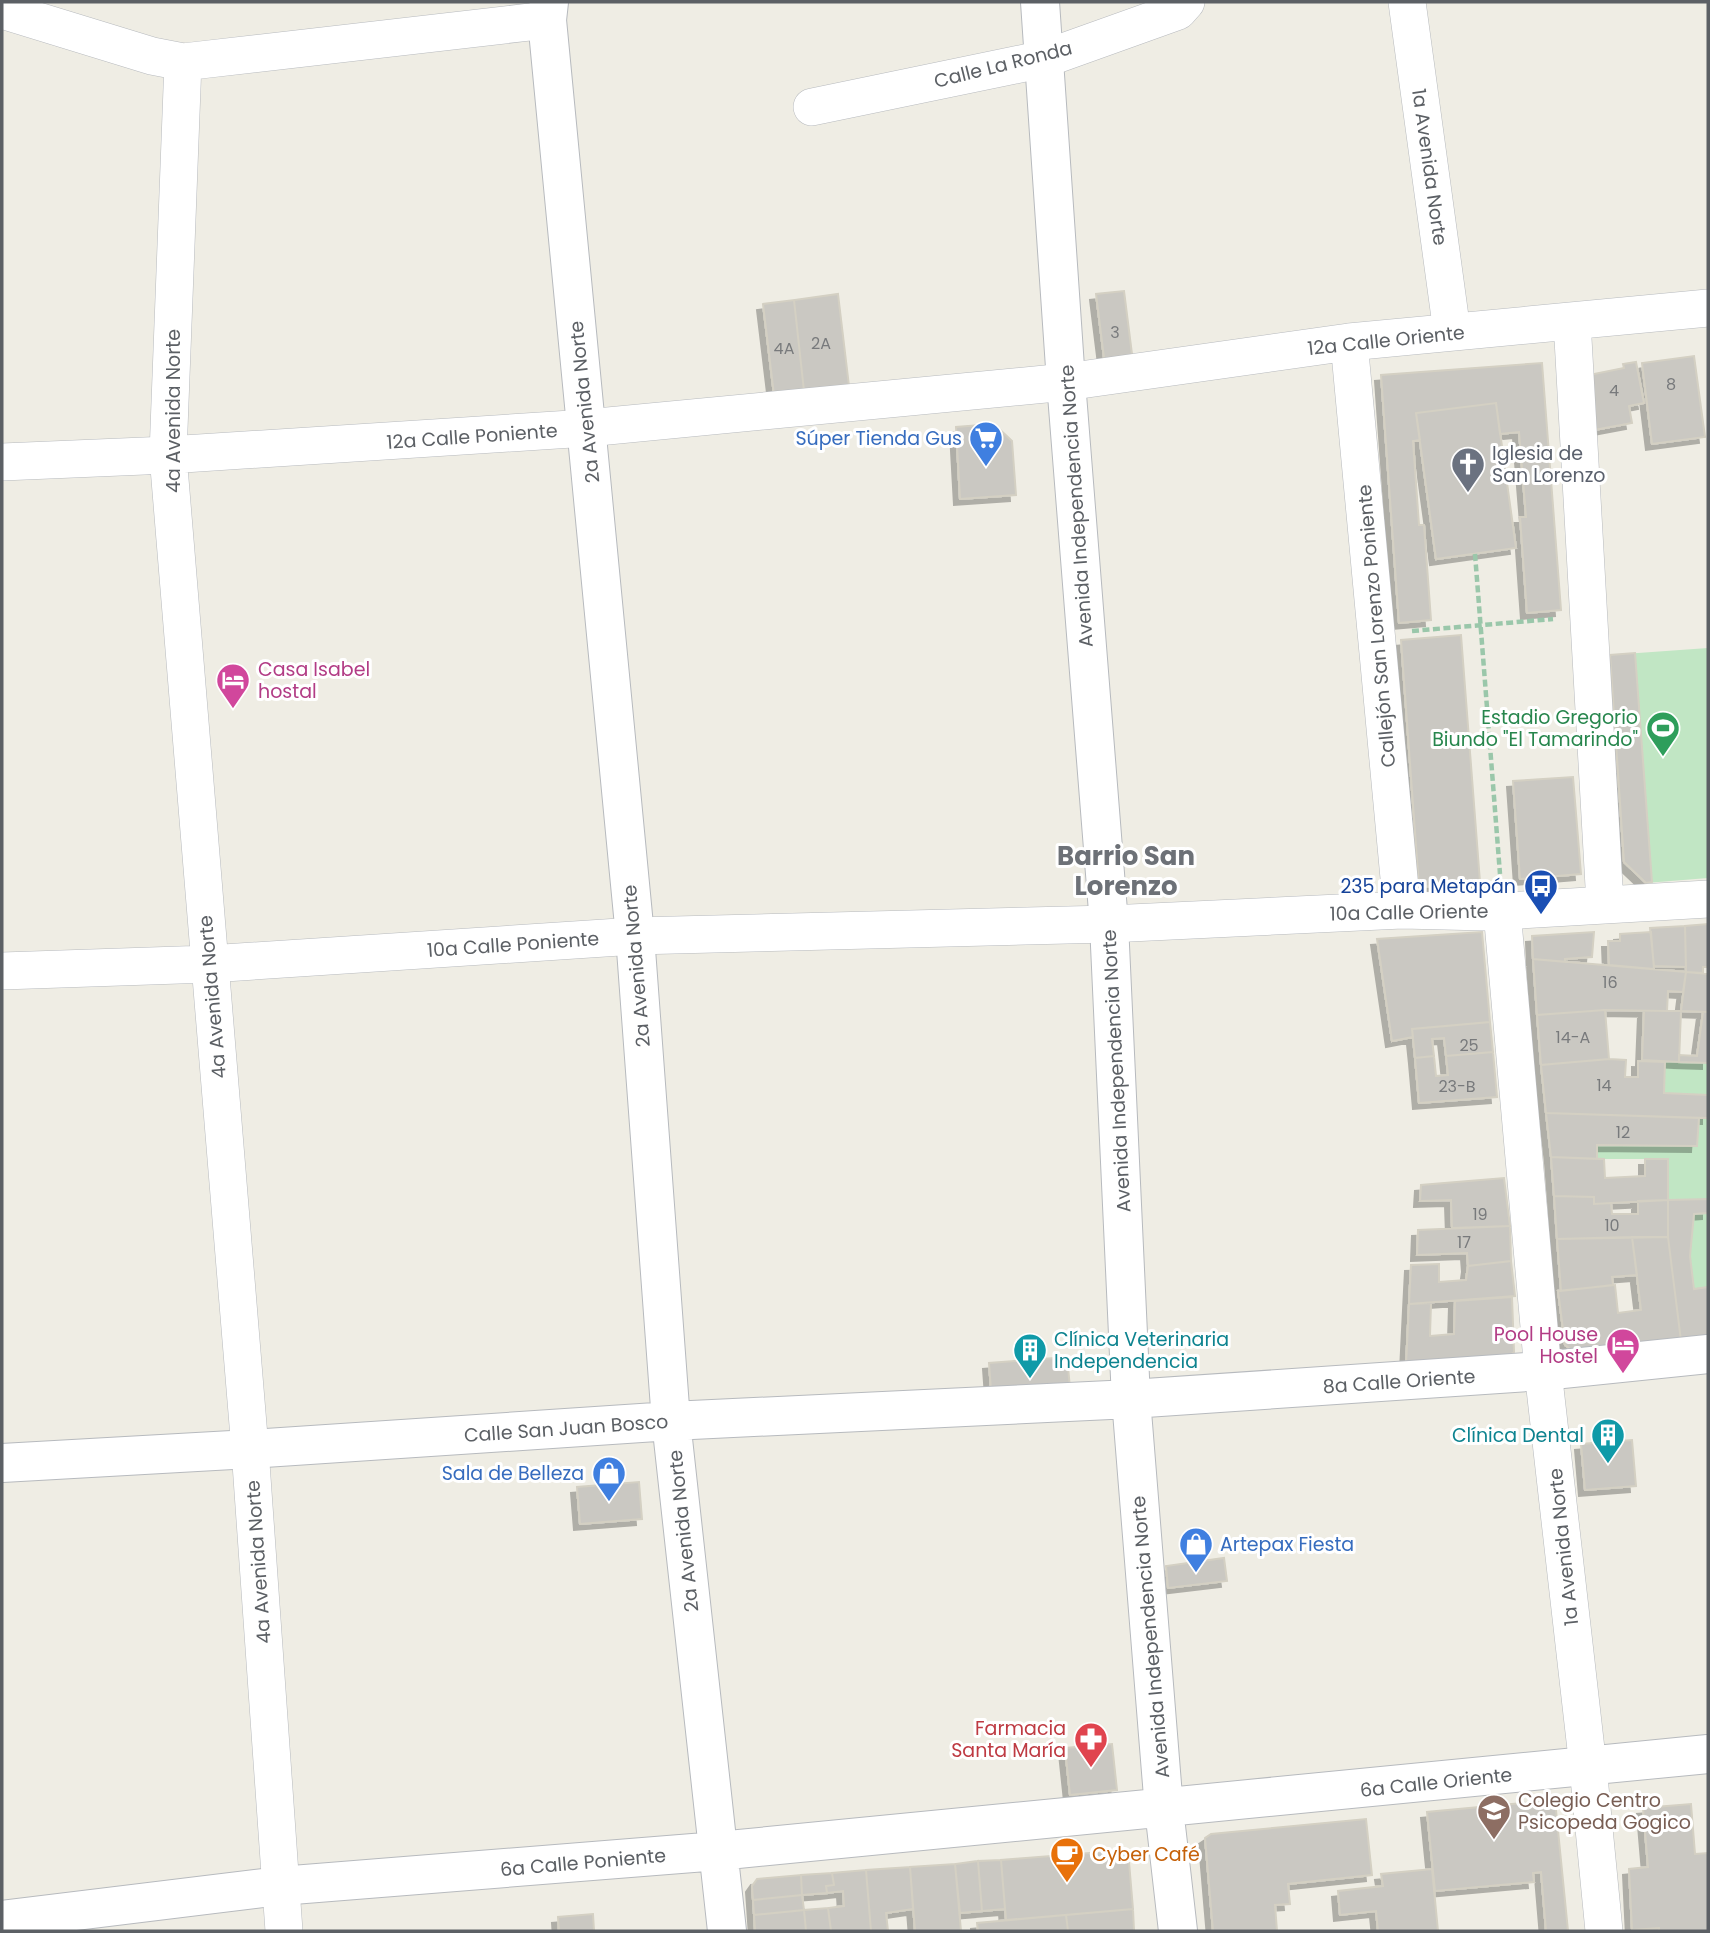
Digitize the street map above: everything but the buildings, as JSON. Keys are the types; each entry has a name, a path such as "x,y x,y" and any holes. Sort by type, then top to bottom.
{"street":[{"name":"Avenida Independencia Norte","path":"1040,2 1066,382 1109,924 1131,1399 1164,1809 1178,1931"},
{"name":"Calle La Ronda","path":"812,107 1044,59 1178,11 1186,2"},
{"name":"1a Avenida Norte","path":"1407,2 1452,332"},
{"path":"2,10 152,56 183,62 548,11"},
{"name":"2a Avenida Norte","path":"548,11 635,936 671,1421 727,1931"},
{"name":"4a Avenida Norte","path":"183,62 169,455 250,1449 284,1931"},
{"name":"12a Calle Oriente","path":"1066,382 1349,342 1708,308"},
{"path":"1572,321 1605,904"},
{"name":"Callejón San Lorenzo Poniente","path":"1349,342 1402,910"},
{"name":"12a Calle Poniente","path":"2,461 169,455 587,428 1066,382"},
{"name":"1a Avenida Norte","path":"1502,896 1543,1371 1604,1931"},
{"name":"10a Calle Oriente","path":"1109,924 1402,910 1502,896 1605,904 1708,899"},
{"name":"10a Calle Poniente","path":"2,971 209,964 635,936 1109,924"},
{"name":"8a Calle Oriente","path":"1131,1399 1543,1371 1708,1354"},
{"name":"Calle San Juan Bosco","path":"2,1463 671,1421 1131,1399"},
{"name":"6a Calle Oriente","path":"1164,1809 1708,1754"},
{"name":"6a Calle Poniente","path":"2,1920 280,1886 718,1852 1164,1809"}],"path":[{"path":"1475,554 1502,896"},
{"path":"1400,632 1561,619"}],"green space":[{"name":"Estadio Gregorio Biundo \"El Tamarindo\"","path":"1708,648 1708,878 1646,883 1624,862 1610,655"},
{"path":"1665,1062 1708,1063 1708,1095 1664,1093"},
{"path":"1699,1118 1708,1118 1708,1199 1668,1200 1668,1159 1597,1159 1597,1145 1696,1146"},
{"path":"1708,1213 1708,1287 1694,1289 1690,1256 1694,1214"}],"place":[{"name":"Súper Tienda Gus","path":"986,468"},
{"name":"Iglesia de San Lorenzo","path":"1468,494"},
{"name":"Casa Isabel hostal","path":"233,710"},
{"name":"Estadio Gregorio Biundo \"El Tamarindo\"","path":"1663,758"},
{"name":"235 para Metapán","path":"1541,916"},
{"name":"Pool House Hostel","path":"1623,1375"},
{"name":"Clínica Veterinaria Independencia","path":"1030,1380"},
{"name":"Clínica Dental","path":"1608,1465"},
{"name":"Sala de Belleza","path":"609,1503"},
{"name":"Artepax Fiesta","path":"1196,1574"},
{"name":"Farmacia Santa María","path":"1091,1769"},
{"name":"Colegio Centro Psicopeda Gogico","path":"1494,1841"},
{"name":"Cyber Café","path":"1067,1884"}],"district":[{"name":"Barrio San Lorenzo","path":"1126,871"}]}
